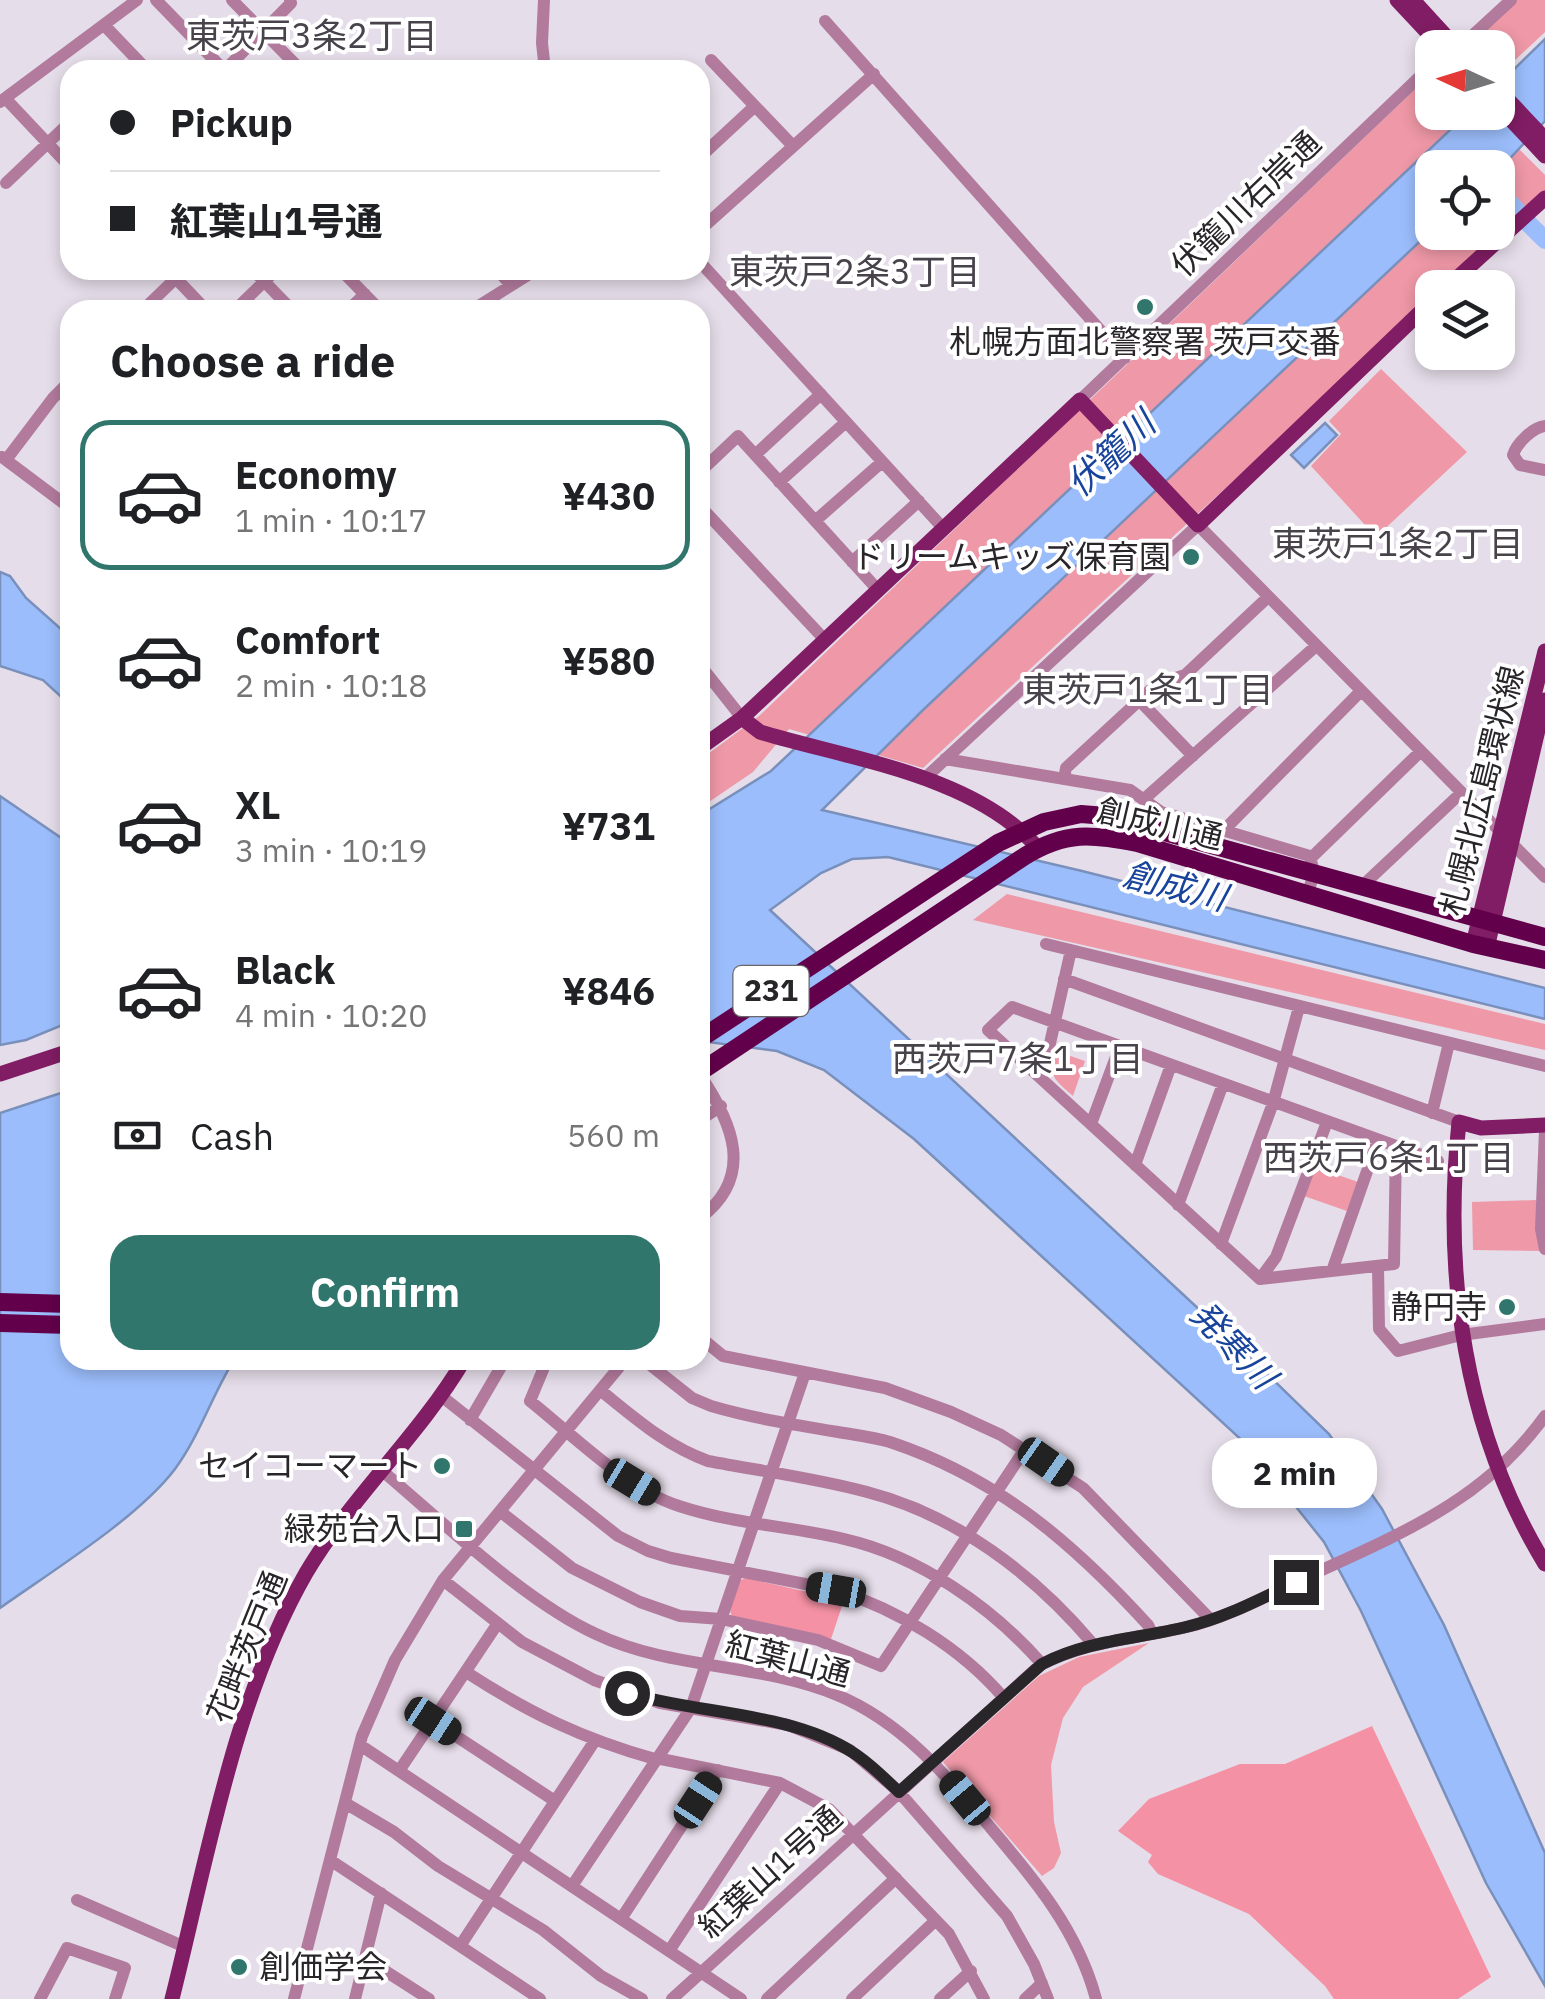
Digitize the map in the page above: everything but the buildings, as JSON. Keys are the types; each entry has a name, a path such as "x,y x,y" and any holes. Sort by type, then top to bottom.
{"highway":[{"name":"創成川通","path":"710,1032 998,843 1044,822 1080,814 1106,816 1312,866 1360,887 1545,937"},
{"name":"創成川通","path":"710,1066 1031,852 1051,841 1090,834 1137,843 1480,946 1545,960"},
{"path":"0,1302 60,1304"},
{"path":"0,1323 60,1325"}],"main road":[{"path":"1397,0 1425,30"},
{"path":"1413,0 1441,30"},
{"path":"1515,111 1544,149"},
{"path":"1515,122 1544,149"},
{"path":"1466,270 1545,198"},
{"path":"1080,400 1198,525 1415,316"},
{"name":"伏籠川右岸通","path":"710,741 742,718 1080,400"},
{"name":"札幌北広島環状線","path":"1506,839 1545,652"},
{"name":"札幌北広島環状線","path":"1480,946 1545,700"},
{"path":"742,718 760,732 924,779 967,798 1023,830 1031,852"},
{"path":"0,1074 60,1054"},
{"path":"1545,1127 1482,1128 1460,1122 1454,1168 1453,1250 1461,1335 1498,1467 1545,1564"},
{"name":"花畔茨戸通","path":"172,1999 238,1739 269,1650 306,1573 457,1370"}],"street":[{"path":"60,157 2,100 137,0"},
{"path":"156,0 215,60"},
{"path":"232,0 291,60"},
{"path":"235,60 292,3 290,0"},
{"path":"544,0 545,60"},
{"path":"1478,30 1511,0"},
{"path":"825,21 1124,358"},
{"path":"104,25 137,59"},
{"path":"711,60 793,146"},
{"path":"710,221 874,74"},
{"name":"伏籠川右岸通","path":"1080,400 1415,81"},
{"path":"710,148 755,106"},
{"path":"6,183 60,131"},
{"path":"710,273 943,528"},
{"path":"151,300 167,280"},
{"path":"178,280 197,300"},
{"path":"351,280 370,300"},
{"path":"507,280 512,285"},
{"path":"488,300 520,280"},
{"path":"245,300 264,282 282,300"},
{"path":"358,300 364,294"},
{"path":"60,391 3,457 60,500"},
{"path":"755,455 821,394"},
{"path":"779,482 846,422"},
{"path":"1545,426 1537,428 1513,456 1520,464 1545,470"},
{"path":"710,463 738,436 878,590"},
{"path":"815,522 882,462"},
{"path":"852,562 918,501"},
{"path":"710,517 824,640"},
{"path":"924,779 1198,525 1545,877"},
{"path":"1064,779 1066,768 1157,684 1184,675 1268,597"},
{"path":"1143,800 1316,646"},
{"path":"710,678 742,718"},
{"path":"1223,830 1361,692"},
{"path":"1140,700 1192,756"},
{"path":"1308,893 1312,866 1420,752"},
{"path":"945,759 1130,790 1162,812 1223,830 1312,866"},
{"path":"1360,887 1461,793"},
{"path":"1046,944 1545,1066"},
{"path":"1042,1080 1070,950"},
{"path":"1064,979 1460,1122"},
{"path":"1396,1146 1394,1264 1260,1279 988,1030 1012,1006 1438,1161"},
{"path":"1221,1244 1273,1102 1299,1007"},
{"path":"1432,1113 1449,1042"},
{"path":"1091,1124 1120,1046"},
{"path":"1135,1165 1172,1065"},
{"path":"1178,1204 1223,1084"},
{"path":"710,1089 721,1106 735,1148 731,1170 710,1210"},
{"path":"710,1113 721,1106"},
{"path":"1260,1279 1276,1257 1326,1122"},
{"path":"1545,1127 1545,1250"},
{"path":"1332,1271 1378,1140"},
{"path":"1378,1266 1379,1329 1398,1351 1461,1335 1545,1324"},
{"path":"710,1346 722,1356 885,1388 951,1412 1025,1449 1083,1488 1211,1620"},
{"path":"470,1420 500,1370"},
{"path":"543,1370 530,1401 652,1495 679,1506 754,1524 846,1539 907,1562 999,1620 1042,1664"},
{"path":"294,1999 360,1744 395,1660 442,1580 616,1370"},
{"path":"657,1370 692,1398 730,1412 888,1441 996,1492 1032,1514 1094,1566 1152,1634"},
{"path":"572,1886 691,1708 805,1373"},
{"path":"600,1390 651,1431 690,1455 870,1492 925,1512 968,1536 1037,1586 1094,1644"},
{"path":"440,1395 618,1536 648,1552 836,1590 910,1622 968,1662 1003,1697"},
{"name":"紅葉山1号通","path":"672,1999 1042,1664 1094,1644 1211,1620 1413,1529 1454,1505 1527,1441 1545,1416"},
{"path":"501,1512 572,1568 608,1588 680,1616 720,1619 818,1640 881,1666 1025,1449"},
{"name":"紅葉山通","path":"380,1469 530,1593 595,1634 649,1652 836,1695 882,1718 934,1761 1037,1883 1066,1924 1096,1999"},
{"path":"442,1580 522,1642 594,1680 660,1703 788,1726 823,1737 861,1758 899,1792 1008,1916 1048,1999"},
{"path":"399,1771 498,1623"},
{"path":"466,1672 524,1710 594,1742 780,1783 829,1809 950,1934 984,1999"},
{"path":"433,1721 556,1801"},
{"path":"460,1946 594,1742"},
{"path":"360,1744 741,1999"},
{"path":"621,1918 718,1770"},
{"path":"669,1951 780,1783"},
{"path":"345,1802 543,1930 601,1976 642,1999"},
{"path":"330,1860 540,1999"},
{"path":"767,1999 896,1878"},
{"path":"355,1999 381,1893"},
{"path":"77,1900 185,1946"},
{"path":"852,1999 936,1920"},
{"path":"40,1999 66,1948 125,1968 115,1999"},
{"path":"365,1958 429,1999"},
{"path":"940,1999 971,1971"},
{"path":"1025,1999 1042,1984"}],"shaded area":[{"path":"1514,0 1545,0 1545,32 1515,60 1515,30 1481,30"},
{"path":"1415,89 1415,130 1500,130 1545,175 1545,194 1515,221 1515,150 1415,150 1415,250 1484,250 1462,270 1415,270 1415,313 923,768 789,729 753,772 710,801 710,753 759,716"},
{"path":"1381,369 1467,452 1376,537 1311,466 1341,434 1329,421"},
{"path":"1007,894 1545,1024 1545,1050 973,920"},
{"path":"1056,1051 1085,1061 1073,1096 1054,1077"},
{"path":"1315,1167 1358,1182 1347,1211 1304,1196"},
{"path":"1536,1200 1540,1251 1473,1250 1472,1202"},
{"path":"745,1578 844,1600 831,1639 732,1617 730,1610 739,1581"},
{"path":"1149,1643 1083,1687 1063,1718 1051,1765 1054,1822 1061,1853 1054,1868 1042,1876 943,1762 1039,1676 1079,1657"},
{"path":"1372,1726 1491,1977 1458,1999 1334,1999 1249,1914 1158,1874 1148,1862 1152,1855 1118,1831 1149,1799 1240,1764 1285,1764"}],"water":[{"path":"1545,39 1545,121 1515,153 1429,150 1450,130 1515,130 1515,68"},
{"path":"1415,163 1415,246 822,810 1545,988 1545,1019 888,857 852,859 821,873 770,910 1329,1434 1382,1509 1444,1625 1545,1853 1545,1986 1486,1883 1361,1611 1324,1542 1246,1444 914,1139 824,1070 777,1051 710,1042 710,809 771,771"},
{"path":"1325,423 1337,435 1304,468 1291,455"},
{"path":"0,572 10,576 26,598 60,628 60,696 43,680 0,666"},
{"path":"0,796 60,837 60,1026 26,1040 0,1045"},
{"path":"60,1093 60,1370 228,1370 184,1456 159,1488 93,1543 0,1608 0,1113"}],"waterway":[{"path":"1515,209 1520,214"},
{"path":"1528,223 1545,240"}],"place":[{"name":"札幌方面北警察署 茨戸交番","path":"1145,307"},
{"name":"ドリームキッズ保育園","path":"1191,557"},
{"name":"静円寺","path":"1507,1307"},
{"name":"セイコーマート","path":"442,1466"},
{"name":"緑苑台入口","path":"464,1529"},
{"name":"創価学会","path":"239,1967"}],"district":[{"name":"東茨戸3条2丁目","path":"312,36"},
{"name":"東茨戸2条3丁目","path":"855,272"},
{"name":"東茨戸1条2丁目","path":"1398,544"},
{"name":"東茨戸1条1丁目","path":"1148,690"},
{"name":"西茨戸7条1丁目","path":"1018,1059"},
{"name":"西茨戸6条1丁目","path":"1389,1158"}],"route":[{"path":"627,1693 660,1703 788,1726 823,1737 873,1766 899,1792 1042,1664 1097,1643 1211,1620 1296,1582"}],"water label":[{"name":"伏籠川","path":"1111,454"},
{"name":"創成川","path":"1175,886"},
{"name":"発寒川","path":"1233,1345"}]}
